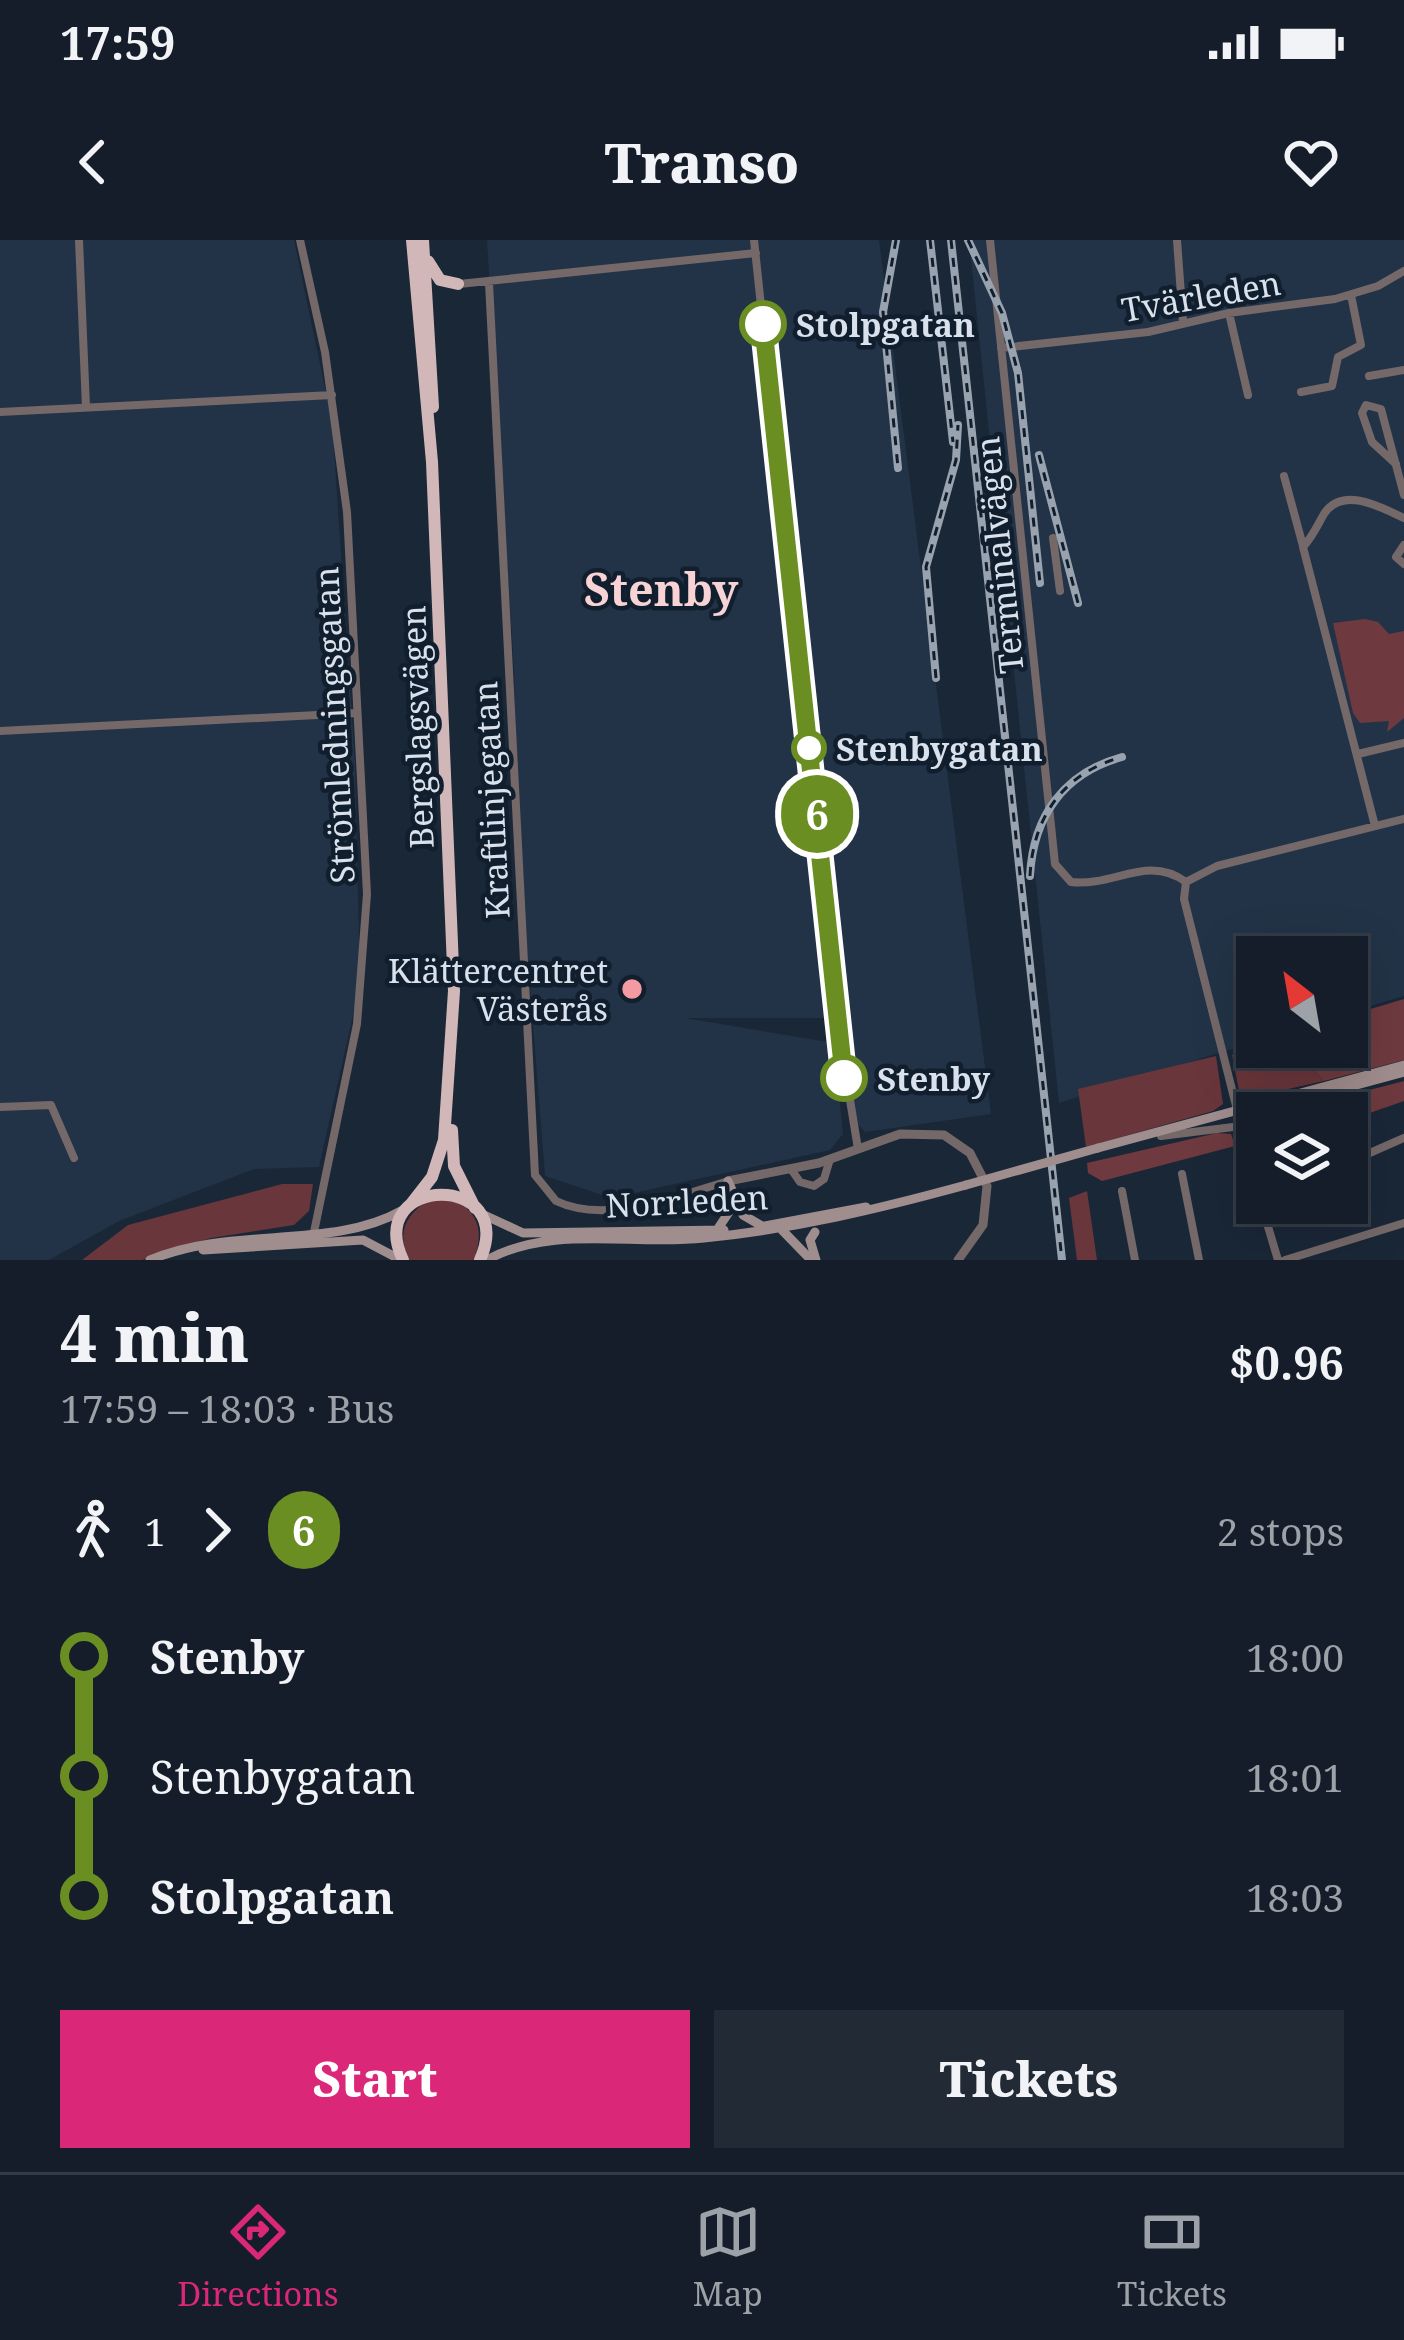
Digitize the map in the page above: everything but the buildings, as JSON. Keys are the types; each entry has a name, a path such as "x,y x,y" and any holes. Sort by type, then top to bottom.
{"highway":[{"name":"Bergslagsvägen","path":"412,240 433,462"},
{"name":"Bergslagsvägen","path":"423,240 454,991 452,1153 476,1209"},
{"path":"426,256 440,280 458,284"},
{"path":"428,313 435,297 458,284"},
{"name":"Bergslagsvägen","path":"409,1206 431,1177 444,1140 454,991"},
{"path":"402,1260 397,1228 409,1206 447,1193 476,1209 486,1232 483,1260"}],"main road":[{"name":"Norrleden","path":"1310,1092 1404,1069"},
{"name":"Norrleden","path":"1323,1092 1404,1069"},
{"name":"Norrleden","path":"483,1260 540,1240 685,1240 827,1223 1178,1126 1236,1116"},
{"name":"Norrleden","path":"1137,1138 1236,1117"},
{"path":"728,1181 743,1215 762,1226"},
{"path":"717,1230 729,1212 728,1181"},
{"name":"Norrleden","path":"476,1209 523,1233 717,1230 904,1202"},
{"path":"164,1260 220,1247 368,1229 409,1206"},
{"path":"782,1229 813,1260"},
{"path":"813,1260 810,1240 815,1232"},
{"path":"150,1260 224,1239 292,1233 373,1243 402,1260"}],"street":[{"path":"79,240 86,407"},
{"name":"Strömledningsgatan","path":"301,240 332,395 347,512 365,958 313,1236"},
{"path":"754,240 837,1020 858,1149"},
{"name":"Terminalvägen","path":"990,240 1055,864 1071,882 1096,882 1152,867 1186,881"},
{"path":"1177,240 1183,322"},
{"path":"458,284 755,254"},
{"name":"Tvärleden","path":"1001,348 1148,332 1229,313 1351,295 1404,271"},
{"name":"Kraftlinjegatan","path":"488,283 535,1174 556,1201 598,1209 667,1199 728,1181"},
{"path":"1300,392 1332,386 1338,357 1361,344 1351,295"},
{"path":"1229,313 1248,395"},
{"path":"1369,376 1404,370"},
{"path":"0,412 332,395"},
{"path":"1396,464 1369,436 1362,412 1366,405 1381,409 1396,464 1404,495"},
{"path":"1284,476 1375,826"},
{"path":"1304,546 1326,511 1337,506 1367,500 1404,518"},
{"path":"1053,538 1060,591"},
{"path":"1404,544 1396,557 1404,564"},
{"path":"0,731 357,713"},
{"path":"1358,754 1404,743"},
{"path":"1236,1109 1184,899 1186,881 1217,866 1404,819"},
{"path":"1178,1126 1223,1111 1233,1098"},
{"path":"0,1107 51,1105 74,1158"},
{"path":"728,1181 830,1160 900,1133 929,1131 970,1153 983,1173 988,1200 983,1225 964,1259"},
{"path":"1368,1153 1404,1138"},
{"path":"790,1167 800,1182 814,1186 824,1179 830,1160"},
{"path":"1182,1174 1199,1260"},
{"path":"1122,1191 1135,1260"},
{"path":"292,1233 309,1224 319,1207"},
{"path":"815,1232 827,1223"},
{"path":"1268,1224 1281,1260 1404,1223"}],"shaded area":[{"path":"0,240 294,240 332,421 355,761 360,984 319,1167 254,1169 119,1221 49,1260 0,1260"},
{"path":"487,240 879,240 991,1114 865,1132 857,1123 842,1018 685,1018 834,1043 843,1134 830,1150 611,1198 545,1176 519,847 514,669"},
{"path":"969,240 1404,240 1404,996 1368,1007 1368,936 1236,936 1236,1048 1059,1103"},
{"path":"1378,622 1389,634 1404,631 1404,718 1387,732 1389,721 1360,723 1353,713 1333,623"},
{"path":"1404,999 1404,1060 1324,1081 1312,1068 1368,1068 1368,1010"},
{"path":"1236,1054 1236,1068 1312,1068 1324,1081 1274,1092 1241,1092 1232,1055"},
{"path":"1216,1056 1223,1104 1213,1111 1086,1147 1078,1089"},
{"path":"1404,1081 1404,1101 1368,1114 1368,1092 1362,1092"},
{"path":"1217,1133 1231,1134 1235,1146 1102,1181 1088,1173 1087,1163"},
{"path":"282,1184 313,1184 309,1211 294,1225 211,1238 142,1260 82,1260 128,1225"},
{"path":"1087,1191 1097,1260 1077,1260 1069,1198"},
{"path":"430,1198 458,1199 471,1213 479,1233 475,1260 409,1260 403,1240 406,1224"}],"railway":[{"path":"896,240 883,312 898,468"},
{"path":"930,240 953,442"},
{"path":"951,240 1062,1260"},
{"path":"968,240 1002,313 1018,373 1040,583"},
{"path":"936,678 926,567 956,460 958,425"},
{"path":"1039,455 1078,603"},
{"path":"1030,876 1037,834 1055,800 1084,774 1122,757"}],"bus line":[{"name":"6","path":"763,324 844,1078"}],"place":[{"name":"Stolpgatan","path":"763,324"},
{"name":"Stenbygatan","path":"809,748"},
{"name":"Klättercentret Västerås","path":"632,989"},
{"name":"Stenby","path":"844,1078"}],"district":[{"name":"Stenby","path":"661,588"}]}
